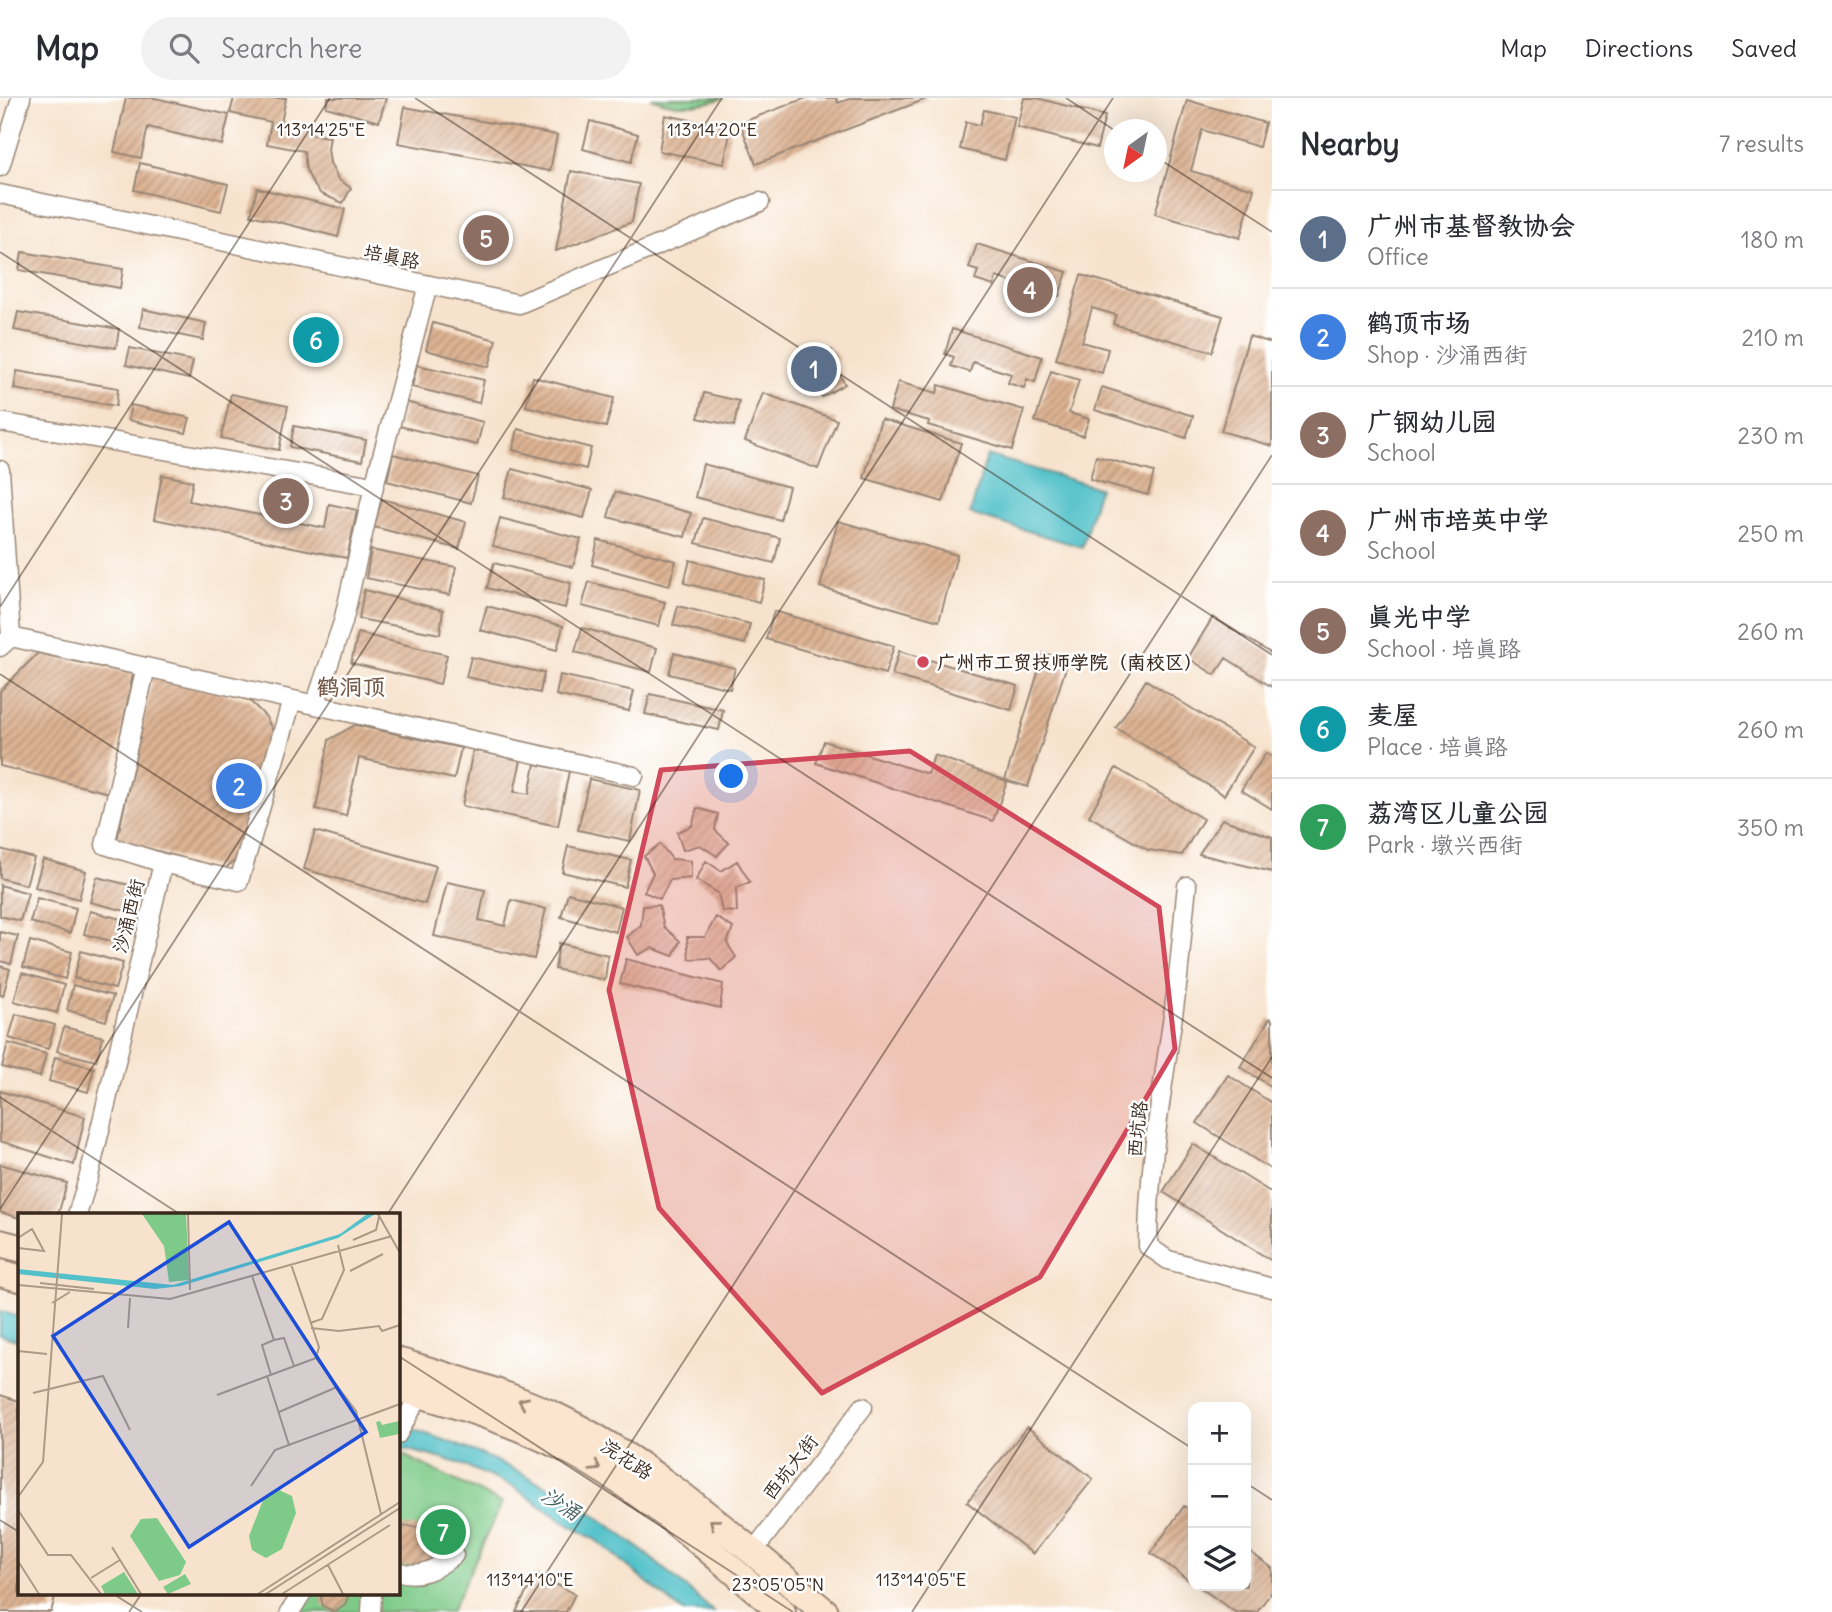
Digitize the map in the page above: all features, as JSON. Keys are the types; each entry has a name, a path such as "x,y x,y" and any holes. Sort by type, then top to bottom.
{"main road":[{"path":"0,1243 18,1248"},
{"path":"0,1273 18,1278"},
{"name":"浣花路","path":"399,1362 506,1395 566,1422 610,1446 667,1486 825,1612"},
{"name":"浣花路","path":"409,1399 507,1422 565,1448 606,1472 648,1502 782,1612"}],"street":[{"path":"0,167 21,98"},
{"name":"培真路","path":"0,194 519,304 760,202"},
{"path":"316,705 343,622 374,486 428,285"},
{"path":"0,422 374,486"},
{"path":"0,470 6,642 145,667 634,776"},
{"name":"沙涌西街","path":"78,1213 89,1176 163,863 105,845 145,667"},
{"path":"163,863 239,881 292,700"},
{"name":"西坑路","path":"1187,886 1160,1107 1148,1220 1148,1246 1168,1260 1272,1288"},
{"path":"399,1429 409,1399"},
{"name":"西坑大街","path":"752,1553 863,1407"},
{"path":"399,1572 421,1574 445,1563 454,1555"},
{"path":"290,1612 301,1594"},
{"path":"371,1612 372,1594"}],"highlighted area":[{"path":"910,751 1159,907 1175,1049 1040,1277 822,1393 659,1208 609,990 661,770"}],"green space":[{"path":"651,98 724,98 687,105"},
{"path":"399,1453 502,1503 451,1612 300,1612 310,1594 399,1594"}],"water":[{"path":"987,455 1099,488 1082,547 970,514"},
{"path":"0,1311 18,1317 18,1341 0,1335"},
{"name":"沙涌","path":"399,1426 473,1451 570,1500 625,1537 714,1612 683,1612 596,1540 565,1523 514,1487 458,1463 399,1448"}],"building":[{"path":"126,98 155,98 229,115 222,145 148,127 141,158 114,152"},
{"path":"234,98 286,98 281,123 309,128 307,134 330,137 330,163 338,179 351,188 343,203 321,194 313,184 306,170 304,151 267,144 271,122 230,113"},
{"path":"328,98 386,98 379,122 326,107"},
{"path":"806,98 836,98 838,103 852,98 929,98 756,164 740,123"},
{"path":"1024,98 1037,98 1105,116 1097,148 1017,127"},
{"path":"1187,100 1265,123 1259,147 1202,130 1191,171 1254,189 1240,238 1155,214 1164,182 1167,182 1167,171"},
{"path":"405,107 557,135 550,171 398,143"},
{"path":"984,110 1015,117 1005,160 960,149 966,122 980,125"},
{"path":"665,115 731,128 724,164 659,151"},
{"path":"590,121 638,134 631,162 583,149"},
{"path":"140,163 228,184 221,211 134,190"},
{"path":"571,171 639,184 632,222 556,251"},
{"path":"257,188 345,209 338,237 251,215"},
{"path":"977,244 1067,272 1059,296 1051,294 1048,303 1033,298 1035,289 996,277 994,286 975,280 978,271 969,268"},
{"path":"22,252 123,269 120,288 19,270"},
{"path":"1081,275 1223,316 1212,352 1113,324 1116,315 1092,308 1082,342 1108,349 1102,373 1056,359"},
{"path":"143,309 206,323 203,340 140,327"},
{"path":"18,312 119,329 116,348 14,330"},
{"path":"303,323 331,327 330,356 299,353"},
{"path":"433,323 496,340 489,367 426,350"},
{"path":"952,329 1042,357 1035,382 1027,379 1024,388 1008,383 1011,374 973,362 970,372 951,366 954,357 945,354"},
{"path":"1249,336 1272,343 1272,446 1221,431"},
{"path":"130,348 193,361 189,379 126,365"},
{"path":"832,350 838,360 833,363 845,384 822,397 820,392 813,396 804,380 808,377 803,366"},
{"path":"417,365 484,380 479,403 412,387"},
{"path":"17,371 118,388 116,406 14,389"},
{"path":"1051,371 1079,380 1069,413 1089,419 1083,436 1035,421"},
{"path":"533,377 614,398 606,427 526,406"},
{"path":"898,382 937,393 939,385 1024,410 1012,450 928,425 929,421 890,410"},
{"path":"1102,387 1193,416 1186,438 1095,410"},
{"path":"704,393 739,401 734,426 698,418"},
{"path":"763,393 837,420 818,469 745,441"},
{"path":"231,394 288,406 279,450 221,438"},
{"path":"405,402 483,422 477,445 399,426"},
{"path":"131,405 190,418 186,433 128,420"},
{"path":"881,419 961,443 943,502 864,478"},
{"path":"294,426 366,440 362,461 290,447"},
{"path":"518,429 591,448 586,469 513,450"},
{"path":"393,454 478,476 471,503 387,481"},
{"path":"1096,456 1154,472 1148,495 1090,479"},
{"path":"703,464 789,487 780,520 695,497"},
{"path":"512,469 592,490 584,518 504,497"},
{"path":"162,475 193,481 189,501 325,528 329,504 357,510 347,558 154,519"},
{"path":"615,492 691,513 685,537 608,517"},
{"path":"382,499 466,522 459,549 374,527"},
{"path":"500,518 581,539 573,567 493,546"},
{"path":"703,518 780,538 774,563 696,543"},
{"path":"838,521 957,555 939,621 820,587"},
{"path":"598,540 676,561 669,586 592,565"},
{"path":"371,550 456,567 450,595 366,578"},
{"path":"690,560 765,580 759,602 684,583"},
{"path":"494,563 571,583 565,608 487,588"},
{"path":"589,582 665,602 659,626 582,606"},
{"path":"364,590 443,610 440,634 359,619"},
{"path":"487,606 563,626 557,650 480,630"},
{"path":"678,606 750,624 745,644 673,625"},
{"path":"774,611 894,646 885,674 766,639"},
{"path":"1213,617 1272,654 1272,687 1226,658 1215,675 1188,658"},
{"path":"582,628 657,648 651,672 575,652"},
{"path":"358,633 447,655 440,684 351,663"},
{"path":"899,651 1018,686 1011,710 892,675"},
{"path":"38,653 133,674 109,793 0,766 0,691"},
{"path":"674,653 735,668 730,689 669,674"},
{"path":"1044,653 1068,661 1028,787 1005,780"},
{"path":"471,657 544,673 540,693 466,677"},
{"path":"560,675 634,691 629,711 556,695"},
{"path":"153,677 249,700 266,717 277,739 240,857 224,869 117,840"},
{"path":"1146,680 1254,747 1224,795 1116,728"},
{"path":"650,694 723,710 719,730 645,714"},
{"path":"355,725 461,748 454,779 359,758 346,816 316,809 329,740"},
{"path":"824,741 928,774 934,755 1007,781 993,821 816,763"},
{"path":"473,750 521,760 514,792 529,794 535,764 569,771 558,826 462,806"},
{"path":"1266,753 1272,757 1272,809 1241,790"},
{"path":"1116,768 1203,819 1182,855 1148,850 1089,816"},
{"path":"589,779 640,790 630,841 578,830"},
{"path":"697,808 718,814 715,830 729,843 717,856 700,845 683,850 677,832 692,826"},
{"path":"1222,819 1272,837 1272,872 1199,854"},
{"path":"315,831 436,866 425,904 304,869"},
{"path":"660,844 672,859 691,861 691,878 670,880 660,899 644,892 653,873 644,856"},
{"path":"568,846 631,860 625,887 562,872"},
{"path":"0,849 34,858 26,885 0,878"},
{"path":"43,859 86,871 79,899 35,887"},
{"path":"706,861 721,871 737,861 750,882 736,888 737,912 722,911 718,893 696,880"},
{"path":"97,877 137,887 130,912 90,902"},
{"path":"447,882 485,890 479,920 505,926 511,900 546,909 534,959 434,936"},
{"path":"0,885 28,893 20,921 0,916"},
{"path":"568,893 622,907 616,932 561,917"},
{"path":"37,898 76,908 70,933 30,922"},
{"path":"659,905 664,927 680,941 673,956 652,948 638,955 627,937 641,925 643,906"},
{"path":"90,911 129,921 122,944 84,934"},
{"path":"716,917 733,928 727,943 736,957 721,971 710,958 689,959 687,937 705,937"},
{"path":"0,932 18,936 11,964 0,961"},
{"path":"30,941 72,952 65,979 23,967"},
{"path":"559,943 608,955 605,980 555,969"},
{"path":"81,951 123,963 115,989 74,978"},
{"path":"626,959 723,984 720,1008 620,984"},
{"path":"0,966 10,969 3,996 0,995"},
{"path":"22,973 64,985 57,1013 14,1001"},
{"path":"73,985 113,996 106,1021 67,1010"},
{"path":"16,1014 55,1025 48,1049 9,1038"},
{"path":"1270,1018 1272,1020 1272,1087 1240,1067"},
{"path":"64,1027 103,1037 96,1061 57,1051"},
{"path":"8,1043 46,1054 40,1077 2,1067"},
{"path":"55,1057 94,1068 88,1092 49,1081"},
{"path":"1228,1075 1272,1103 1272,1170 1197,1123"},
{"path":"0,1091 85,1117 74,1165 0,1141"},
{"path":"1193,1144 1272,1193 1272,1261 1163,1192"},
{"path":"0,1164 67,1183 59,1213 18,1213 18,1218 0,1212"},
{"path":"0,1395 18,1401 18,1594 56,1594 51,1612 0,1612"},
{"path":"1027,1427 1093,1479 1033,1554 967,1502"},
{"path":"1184,1506 1188,1509 1188,1579 1151,1553"},
{"path":"399,1528 423,1528 438,1539 442,1551 435,1563 399,1567"},
{"path":"1251,1553 1272,1568 1272,1591 1257,1612 1235,1612 1205,1591 1251,1591"},
{"path":"536,1574 575,1594 566,1612 516,1612"},
{"path":"322,1594 349,1594 345,1605 335,1612 323,1606"}],"place":[{"name":"真光中学","path":"486,238"},
{"name":"广州市培英中学","path":"1030,290"},
{"name":"麦屋","path":"316,340"},
{"name":"广州市基督教协会","path":"814,369"},
{"name":"广钢幼儿园","path":"286,501"},
{"name":"广州市工贸技师学院（南校区）","path":"923,662"},
{"name":"鹤顶市场","path":"239,786"},
{"name":"荔湾区儿童公园","path":"443,1532"}],"district":[{"name":"鹤洞顶","path":"351,687"}]}
